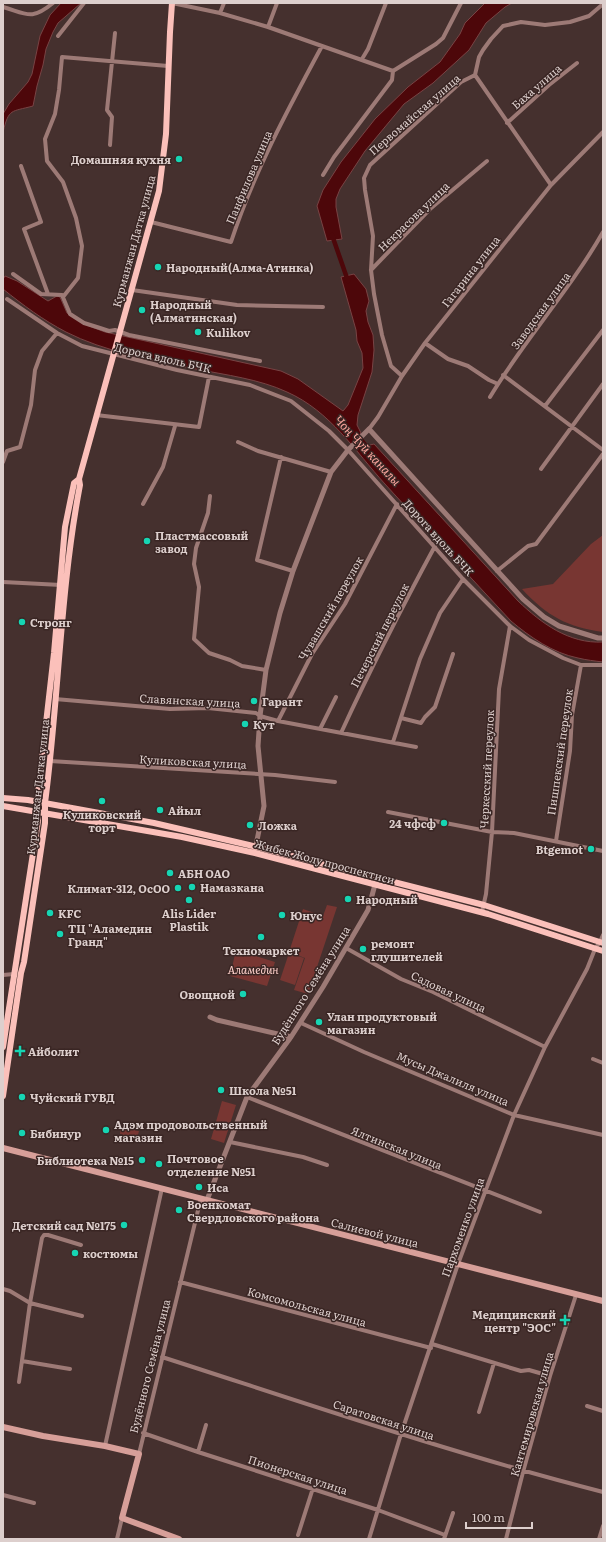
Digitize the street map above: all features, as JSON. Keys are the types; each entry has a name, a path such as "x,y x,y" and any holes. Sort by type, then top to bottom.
{"main road":[{"name":"Курманжан Датка улица","path":"3,1047 38,821 36,810 63,585 80,485 79,479 159,191 166,134 172,3"},
{"name":"Курманжан Датка улица","path":"3,1096 20,978 46,823 45,803 50,761 63,585"},
{"name":"Жибек Жолу проспектиси","path":"3,798 45,803 154,823 482,912 603,951"},
{"name":"Жибек Жолу проспектиси","path":"3,806 36,810 255,850"},
{"name":"Жибек Жолу проспектиси","path":"376,882 484,905 602,943"},
{"name":"Салиевой улица","path":"3,1148 603,1302"},
{"path":"3,1427 43,1436 105,1446 138,1454"},
{"name":"Будённого Семёна улица","path":"122,1518 138,1454"},
{"path":"122,1518 166,1537 179,1539"}],"street":[{"path":"3,6 30,16 43,11 53,3"},
{"path":"58,36 84,3"},
{"path":"172,3 220,13 268,27 393,71"},
{"path":"220,13 224,3"},
{"path":"268,27 277,3"},
{"path":"362,59 386,3"},
{"path":"393,71 443,38 461,3"},
{"name":"Первомайская улица","path":"551,185 475,76 479,57 491,39 503,26 521,22 545,25 570,22 589,16 603,4"},
{"path":"110,145 112,117 107,110 115,33"},
{"name":"Панфилова улица","path":"151,222 231,242 240,212 288,107 322,46"},
{"path":"63,297 78,278 82,246 76,218 63,182 47,161 45,139 55,114 62,56 168,66"},
{"name":"Баха улица","path":"508,123 549,85 577,63"},
{"path":"323,175 334,157 392,80 393,71"},
{"name":"Первомайская улица","path":"402,376 391,366 382,335 371,270 373,236 364,178 370,165 461,82 475,76"},
{"name":"Гагарина улица","path":"367,431 378,417 402,376 425,343 551,185 603,132"},
{"name":"Некрасова улица","path":"371,270 430,209 487,161"},
{"path":"21,166 40,222 24,229 48,294"},
{"name":"Заводская улица","path":"490,397 503,375 589,257 603,232"},
{"path":"13,274 41,294 62,295 70,314 84,323 109,331 260,361"},
{"path":"132,290 237,305 322,307"},
{"name":"Дорога вдоль БЧК","path":"8,299 57,333 82,346 209,377 250,385 292,401 349,449 463,579 510,626 529,640 563,658 581,665 603,665"},
{"path":"545,406 603,330"},
{"path":"3,462 7,451 20,447 31,405 35,370 42,351 57,333"},
{"path":"425,343 448,359 468,366 489,380 498,384"},
{"path":"503,375 603,450"},
{"path":"96,415 175,426 199,427 209,377"},
{"path":"541,469 603,384"},
{"path":"143,504 163,466 175,426"},
{"path":"255,850 264,806 258,746 260,716 266,670 280,613 293,571 331,472 349,449 367,431 523,599 544,617 554,623 575,632 603,638"},
{"path":"238,442 258,451 331,472"},
{"path":"497,571 528,546 536,544 603,454"},
{"path":"281,457 257,560 293,571"},
{"path":"210,496 208,513 196,548 194,564 199,587 194,639 209,653 242,666 266,670"},
{"name":"Чувашский переулок","path":"278,721 312,654 345,604 397,504"},
{"name":"Печерский переулок","path":"341,733 366,679 435,546"},
{"path":"393,742 420,659 440,613 463,579"},
{"path":"3,582 63,585"},
{"name":"Черкесский переулок","path":"482,912 486,894 492,832 498,689 510,626"},
{"path":"401,718 421,723 435,707 453,654"},
{"name":"Пишпекский переулок","path":"556,841 570,750 572,715 581,665"},
{"path":"320,729 336,697"},
{"name":"Славянская улица","path":"55,699 170,709 208,708 256,713 260,716 278,721 416,747"},
{"name":"Куликовская улица","path":"50,761 260,774 335,782"},
{"path":"388,812 492,832 514,833 603,851"},
{"name":"Будённого Семёна улица","path":"138,1454 180,1282 204,1199 230,1142 247,1097 301,1023 346,948 368,910 376,882"},
{"name":"Пархоменко улица","path":"369,1539 401,1434 458,1264 514,1115 545,1047 587,969 595,949 602,943 603,935"},
{"name":"Садовая улица","path":"346,948 401,979 433,992 545,1047"},
{"path":"3,975 14,974"},
{"path":"210,1017 217,1020 291,1037"},
{"name":"Мусы Джалиля улица","path":"301,1023 364,1052 514,1115 603,1135"},
{"path":"594,1059 603,1063"},
{"name":"Ялтинская улица","path":"247,1097 540,1212"},
{"path":"230,1142 303,1157 327,1165"},
{"path":"105,1446 162,1188"},
{"path":"19,1382 30,1303 44,1235 81,1244"},
{"name":"Комсомольская улица","path":"180,1282 431,1346 521,1371 529,1370 550,1376"},
{"path":"3,1289 10,1291 30,1303 82,1316"},
{"name":"Кантемировская улица","path":"507,1537 523,1472 550,1376 576,1295"},
{"name":"Саратовская улица","path":"162,1357 457,1452 523,1472 603,1492"},
{"path":"22,1361 70,1369"},
{"path":"478,1412 494,1363"},
{"path":"587,1406 603,1411"},
{"path":"198,1452 206,1425"},
{"name":"Пионерская улица","path":"143,1433 378,1510 445,1537"},
{"path":"298,1535 313,1488"},
{"path":"3,1495 34,1503"},
{"path":"445,1537 453,1513"},
{"name":"Будённого Семёна улица","path":"117,1539 122,1518"},
{"path":"599,1539 603,1526"},
{"path":"507,1537 512,1539"}],"green space":[{"path":"603,535 603,632 579,627 558,619 540,606 522,589 553,584 591,544"},
{"path":"327,905 337,907 308,994 294,990 305,958 289,952 303,909 323,916"},
{"name":"Аламедин","path":"236,950 275,962 267,986 230,976"},
{"path":"289,953 304,958 295,985 280,980"},
{"path":"222,1101 236,1105 224,1143 211,1139"},
{"path":"121,1127 139,1131 137,1139 120,1134"}],"water":[{"path":"61,3 81,3 58,23 53,32 46,49 33,106 12,112 7,119 3,132 3,114 9,104 28,82 32,74 40,36 50,15"},
{"path":"485,3 512,3 486,23 469,50 433,83 404,104 365,151 340,189 336,199 342,239 327,241 317,206 323,190 341,162 375,119 408,87 440,62 460,34 465,23"},
{"path":"354,274 366,289 369,301 366,311 373,335 374,350 372,372 358,415 357,425 361,433 357,437 366,446 374,444 518,601 536,617 567,636 591,642 603,642 603,662 569,656 551,648 526,633 511,621 385,484 341,433 316,410 302,400 287,392 254,381 231,375 146,359 96,345 80,339 49,322 3,289 3,279 5,276 17,281 48,301 57,296 60,297 67,313 89,326 105,332 281,371 298,379 343,411 348,405 363,368 362,353 357,341 356,330 341,277"}],"waterway":[{"path":"332,235 348,281"},
{"name":"Чоң Чүй каналы","path":"358,436 370,451"}],"place":[{"name":"Домашняя кухня","path":"179,159"},
{"name":"Народный(Алма-Атинка)","path":"158,267"},
{"name":"Народный (Алматинская)","path":"142,310"},
{"name":"Kulikov","path":"198,332"},
{"name":"Пластмассовый завод","path":"147,541"},
{"name":"Стронг","path":"22,622"},
{"name":"Гарант","path":"254,701"},
{"name":"Кут","path":"245,724"},
{"name":"Куликовский торт","path":"102,801"},
{"name":"Айыл","path":"160,810"},
{"name":"24 чфсф","path":"444,823"},
{"name":"Ложка","path":"250,825"},
{"name":"Btgemot","path":"591,849"},
{"name":"АБН ОАО","path":"170,873"},
{"name":"Намазкана","path":"192,887"},
{"name":"Климат-312, ОсОО","path":"178,888"},
{"name":"Народный","path":"348,899"},
{"name":"Alis Lider Plastik","path":"189,900"},
{"name":"KFC","path":"50,913"},
{"name":"Юнус","path":"282,915"},
{"name":"ТЦ \"Аламедин Гранд\"","path":"60,934"},
{"name":"Техномаркет","path":"261,937"},
{"name":"ремонт глушителей","path":"363,949"},
{"name":"Овощной","path":"243,994"},
{"name":"Улан продуктовый магазин","path":"319,1022"},
{"name":"Айболит","path":"20,1051"},
{"name":"Школа №51","path":"221,1090"},
{"name":"Чуйский ГУВД","path":"22,1097"},
{"name":"Адэм продовольственный магазин","path":"106,1130"},
{"name":"Бибинур","path":"22,1133"},
{"name":"Библиотека №15","path":"142,1160"},
{"name":"Почтовое отделение №51","path":"159,1164"},
{"name":"Иса","path":"199,1187"},
{"name":"Военкомат Свердловского района","path":"179,1210"},
{"name":"Детский сад №175","path":"124,1225"},
{"name":"костюмы","path":"75,1253"},
{"name":"Медицинский центр \"ЭОС\"","path":"565,1320"}]}
